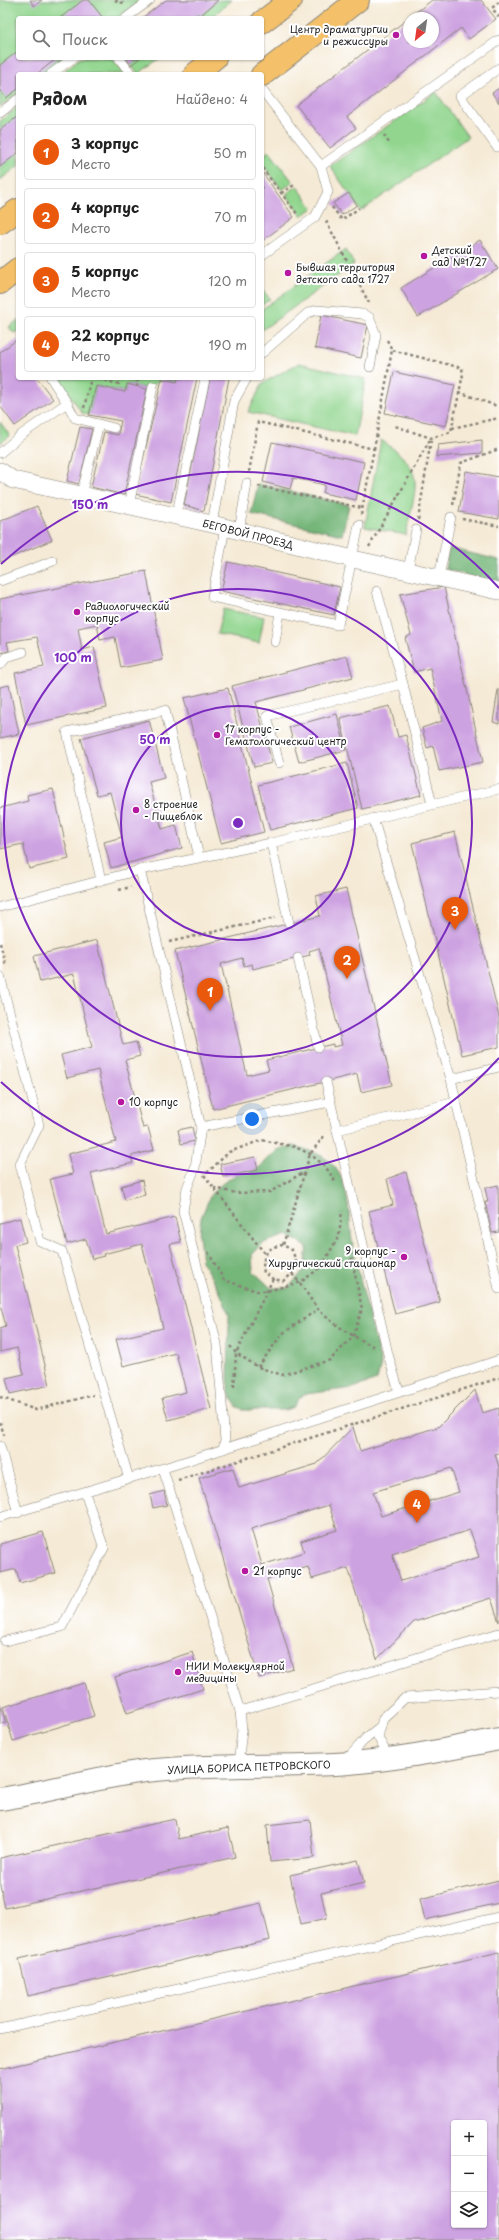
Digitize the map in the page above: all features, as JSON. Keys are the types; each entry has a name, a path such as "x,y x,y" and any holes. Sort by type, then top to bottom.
{"main road":[{"path":"264,20 291,0"},
{"path":"264,73 358,0"},
{"path":"198,72 212,60"},
{"path":"0,223 16,211"},
{"path":"0,283 16,270"}],"street":[{"name":"БЕГОВОЙ ПРОЕЗД","path":"4,475 176,517 359,556 439,578 499,591"},
{"name":"УЛИЦА БОРИСА ПЕТРОВСКОГО","path":"0,1799 112,1776 146,1771 238,1765 343,1763 389,1760 499,1739"}],"lane":[{"path":"129,16 150,0"},
{"path":"321,166 499,40"},
{"path":"54,72 70,60"},
{"path":"120,60 130,72"},
{"path":"497,147 460,96 499,68"},
{"path":"264,93 321,166 328,192 315,217 264,254"},
{"path":"0,113 16,101"},
{"path":"264,350 308,313 317,310 362,314 369,317 376,335 370,366"},
{"path":"51,380 67,402 75,418 114,428"},
{"path":"176,517 204,380"},
{"path":"246,380 234,401 225,528 212,597 338,625 359,556 359,526"},
{"path":"129,506 153,386"},
{"path":"0,453 21,435 67,402"},
{"path":"81,495 99,424"},
{"path":"225,528 247,483"},
{"path":"439,578 451,517"},
{"path":"408,570 416,530"},
{"path":"0,581 53,561"},
{"path":"377,591 403,684 432,804"},
{"path":"274,642 280,613"},
{"path":"0,665 7,656 23,652"},
{"path":"279,763 267,716 403,684"},
{"path":"101,880 67,732 165,710 199,857"},
{"path":"0,907 140,870 271,843 499,789"},
{"path":"373,818 450,1079 499,1289"},
{"path":"271,843 288,919"},
{"path":"140,870 201,1127 195,1168 187,1188 183,1211 217,1344 225,1440 223,1449"},
{"path":"298,958 318,1047"},
{"path":"4,975 39,1125 20,1164 40,1241 62,1252 130,1479"},
{"path":"450,1079 499,1068"},
{"path":"326,1082 388,1354 399,1392"},
{"path":"201,1127 330,1102"},
{"path":"337,1126 456,1102"},
{"path":"0,1517 18,1513 163,1469 499,1360"},
{"path":"0,1446 18,1513"},
{"path":"163,1469 240,1711 242,1730 238,1765"},
{"path":"5,1641 62,1627 104,1548 85,1493"},
{"path":"240,1711 499,1633"},
{"path":"389,1760 378,1737 383,1718 405,1698 499,1691"},
{"path":"343,1763 381,1726"},
{"path":"0,2029 499,1917"}],"path":[{"path":"499,2 492,8 499,17"},
{"path":"264,171 301,220"},
{"path":"281,193 296,184"},
{"path":"327,203 334,209 342,220 359,208"},
{"path":"332,231 371,308"},
{"path":"359,526 392,350 385,336"},
{"path":"392,350 462,368 451,432 431,438 395,426"},
{"path":"75,418 85,407 92,380"},
{"path":"101,380 119,384 120,380"},
{"path":"133,380 138,381 137,386"},
{"path":"459,392 499,407"},
{"path":"452,428 499,418"},
{"path":"362,508 247,483 258,422 374,449"},
{"path":"416,530 431,438"},
{"path":"359,556 431,438"},
{"path":"499,449 461,463 451,517 499,526"},
{"path":"158,945 288,919"},
{"path":"0,943 4,975"},
{"path":"283,1245 310,1154 337,1126"},
{"path":"202,1183 204,1176 229,1152 262,1140 295,1147 310,1154 325,1166 337,1183"},
{"path":"195,1168 204,1176 265,1254"},
{"path":"213,1188 236,1194 270,1192 304,1172"},
{"path":"341,1203 345,1225"},
{"path":"205,1246 224,1280 257,1291 266,1291 301,1282 321,1267 339,1236 342,1210"},
{"path":"283,1245 292,1250 296,1261 292,1274 283,1281 273,1279 264,1273 262,1264 265,1254 274,1246 283,1245"},
{"path":"228,1343 236,1353 258,1367 282,1375 330,1360 353,1337 362,1309 350,1248"},
{"path":"208,1252 211,1268"},
{"path":"292,1274 301,1282 318,1309 353,1337 388,1354"},
{"path":"234,1392 236,1353 273,1279"},
{"path":"258,1367 282,1334 318,1309"},
{"path":"178,1480 499,1378"},
{"path":"0,1397 36,1410 104,1392"}],"green space":[{"path":"0,0 141,0 120,16 16,16 16,60 61,60 46,72 16,72 16,95 0,107"},
{"path":"218,0 232,0 212,16 200,16"},
{"path":"78,60 114,60 123,72 66,72 65,70"},
{"path":"137,60 157,60 141,72 136,72 131,65"},
{"path":"436,92 468,137 361,211 330,166"},
{"path":"16,109 16,168 0,180 0,121"},
{"path":"269,151 293,182 282,190 264,166 264,155"},
{"path":"297,186 313,208 302,216 286,194"},
{"path":"346,249 354,264 264,329 264,308"},
{"path":"264,292 270,299 264,304"},
{"path":"16,322 16,332 14,333 9,327"},
{"path":"299,363 366,379 355,436 248,412 263,383"},
{"path":"60,380 160,380 147,389 127,384 125,392 96,386 89,415 82,413"},
{"path":"167,380 178,380 177,382"},
{"path":"0,422 10,436 0,443"},
{"path":"381,440 396,451 406,461 412,471 415,481 413,504 406,535 365,527"},
{"path":"258,484 349,505 342,535 251,514"},
{"path":"449,548 499,560 499,584 445,569"},
{"path":"223,609 264,617 259,643 217,634"},
{"path":"292,1146 318,1154 331,1163 338,1171 343,1181 348,1205 354,1251 381,1364 377,1380 353,1388 306,1394 299,1398 293,1407 285,1410 245,1410 237,1407 228,1392 229,1314 219,1290 202,1262 199,1235 201,1218 211,1194 223,1183 236,1175 260,1167 277,1150","holes":["287,1235 307,1247 304,1270 288,1288 271,1288 253,1271 252,1255 263,1243"]}],"building":[{"path":"30,0 42,0 34,6"},
{"path":"83,0 89,0 101,16 63,16"},
{"path":"166,0 218,0 200,16 198,14 196,16 145,16"},
{"path":"432,0 481,0 496,19 469,39 461,28 439,45 439,12 416,12"},
{"path":"403,22 403,48 435,48 347,117 356,128 330,148 296,105"},
{"path":"16,53 16,60 54,60 40,72 16,72 16,90 6,98 0,91 0,65"},
{"path":"127,60 137,60 131,65"},
{"path":"499,88 499,103 492,93"},
{"path":"16,118 16,155 0,167 0,130"},
{"path":"264,175 294,217 264,240"},
{"path":"349,193 357,205 342,215 333,203"},
{"path":"480,240 498,269 418,317 401,288"},
{"path":"321,315 368,325 361,358 315,348"},
{"path":"16,340 16,380 39,380 53,399 15,426 0,406 0,352"},
{"path":"394,372 455,385 446,426 385,413"},
{"path":"162,380 177,382 178,380 197,380 171,502 135,494"},
{"path":"210,380 229,380 204,511 184,505"},
{"path":"127,384 147,389 124,495 91,487 104,432 118,435 121,421 89,415 96,386 125,392"},
{"path":"80,427 92,429 79,484 67,481"},
{"path":"482,440 482,453 436,457 438,445"},
{"path":"272,442 364,462 356,500 323,493 325,485 293,478 290,489 263,482"},
{"path":"466,471 499,477 499,519 459,512"},
{"path":"37,506 52,540 0,562 0,521"},
{"path":"228,562 340,587 334,615 221,591"},
{"name":"Радиологический корпус","path":"146,571 163,660 121,668 115,637 100,640 97,624 78,628 82,650 94,647 107,708 26,725 15,673 44,667 37,637 7,642 9,651 0,653 0,599"},
{"path":"444,587 483,762 439,771 433,746 427,748 422,728 442,721 430,668 414,672 405,638 411,635 400,594"},
{"path":"347,656 353,677 256,702 272,763 254,767 232,686"},
{"path":"9,685 19,734 0,738 0,687"},
{"name":"17 корпус - Гематологический центр","path":"228,688 264,832 221,843 184,698"},
{"path":"499,690 499,724 493,722"},
{"path":"390,706 398,737 406,735 421,795 362,809 340,718"},
{"path":"337,714 346,750 299,762 289,727"},
{"name":"8 строение - Пищеблок","path":"149,720 164,778 149,782 162,829 176,825 182,848 111,868 104,842 122,837 110,792 97,795 81,738"},
{"path":"347,763 358,808 270,830 258,785"},
{"path":"53,789 69,859 29,869 23,844 0,849 0,808 28,801 27,795"},
{"path":"455,832 499,1017 499,1047 462,1055 412,843"},
{"path":"346,889 392,1085 361,1092 357,1074 213,1109 175,951 320,916 316,896","holes":["319,948 342,1045 333,1047 333,1044 266,1060 269,1070 247,1075 221,964 242,958 244,966 252,964 253,969 310,955 309,951"]},
{"name":"10 корпус","path":"97,940 123,1045 136,1042 140,1056 125,1060 143,1128 148,1127 154,1150 131,1156 133,1163 91,1173 106,1234 175,1217 181,1242 170,1244 211,1409 168,1420 162,1398 186,1392 176,1353 123,1366 116,1339 163,1328 142,1244 103,1254 104,1256 92,1259 86,1239 67,1244 50,1179 73,1174 68,1154 116,1142 98,1070 67,1078 61,1055 92,1047 74,974 40,982 34,956"},
{"path":"192,1127 195,1141 181,1144 178,1130"},
{"path":"255,1157 258,1170 223,1177 220,1164"},
{"name":"9 корпус - Хирургический стационар","path":"406,1172 440,1302 395,1314 369,1211 393,1205 387,1179"},
{"path":"142,1180 145,1195 125,1200 121,1186"},
{"path":"498,1185 499,1232 492,1233 485,1202 488,1202 485,1188"},
{"path":"20,1218 26,1242 15,1245 50,1385 10,1394 6,1378 24,1374 17,1348 0,1352 0,1328 6,1326 0,1304 0,1223"},
{"path":"475,1390 482,1413 499,1408 499,1453 495,1454 499,1467 499,1622 491,1598 414,1622 377,1659 348,1568 312,1579 308,1567 267,1579 293,1668 259,1678 199,1478 233,1468 239,1488 317,1464 353,1427 360,1451 438,1427","holes":["451,1468 459,1492 381,1516 373,1492","329,1505 337,1530 301,1541 304,1552 262,1565 251,1529","470,1530 479,1557 401,1581 392,1554"]},
{"path":"164,1491 167,1505 153,1508 150,1495"},
{"path":"43,1532 55,1573 20,1583 16,1569 0,1573 0,1544"},
{"path":"192,1652 203,1689 127,1713 115,1677"},
{"path":"84,1683 94,1716 13,1741 3,1707"},
{"path":"0,1704 6,1723 0,1724"},
{"path":"175,1819 179,1839 228,1828 235,1857 5,1908 0,1885 0,1858"},
{"path":"310,1820 314,1858 270,1862 267,1825"},
{"path":"358,1860 364,1883 321,1893 327,1918 301,1924 290,1875"},
{"path":"499,1880 499,1903 425,1920 420,1899"},
{"path":"261,1903 270,1940 28,1996 19,1959"},
{"path":"499,1952 499,2240 0,2240 0,2069"}],"place":[{"name":"Центр драматургии и режиссуры","path":"396,35"},
{"name":"Детский сад №1727","path":"424,256"},
{"name":"Бывшая территория детского сада 1727","path":"288,273"},
{"name":"Радиологический корпус","path":"77,612"},
{"name":"17 корпус - Гематологический центр","path":"217,735"},
{"name":"8 строение - Пищеблок","path":"136,810"},
{"name":"5 корпус","path":"455,930"},
{"name":"4 корпус","path":"347,979"},
{"name":"3 корпус","path":"210,1011"},
{"name":"10 корпус","path":"121,1102"},
{"name":"9 корпус - Хирургический стационар","path":"404,1257"},
{"name":"22 корпус","path":"417,1523"},
{"name":"21 корпус","path":"245,1571"},
{"name":"НИИ Молекулярной медицины","path":"178,1672"}]}
